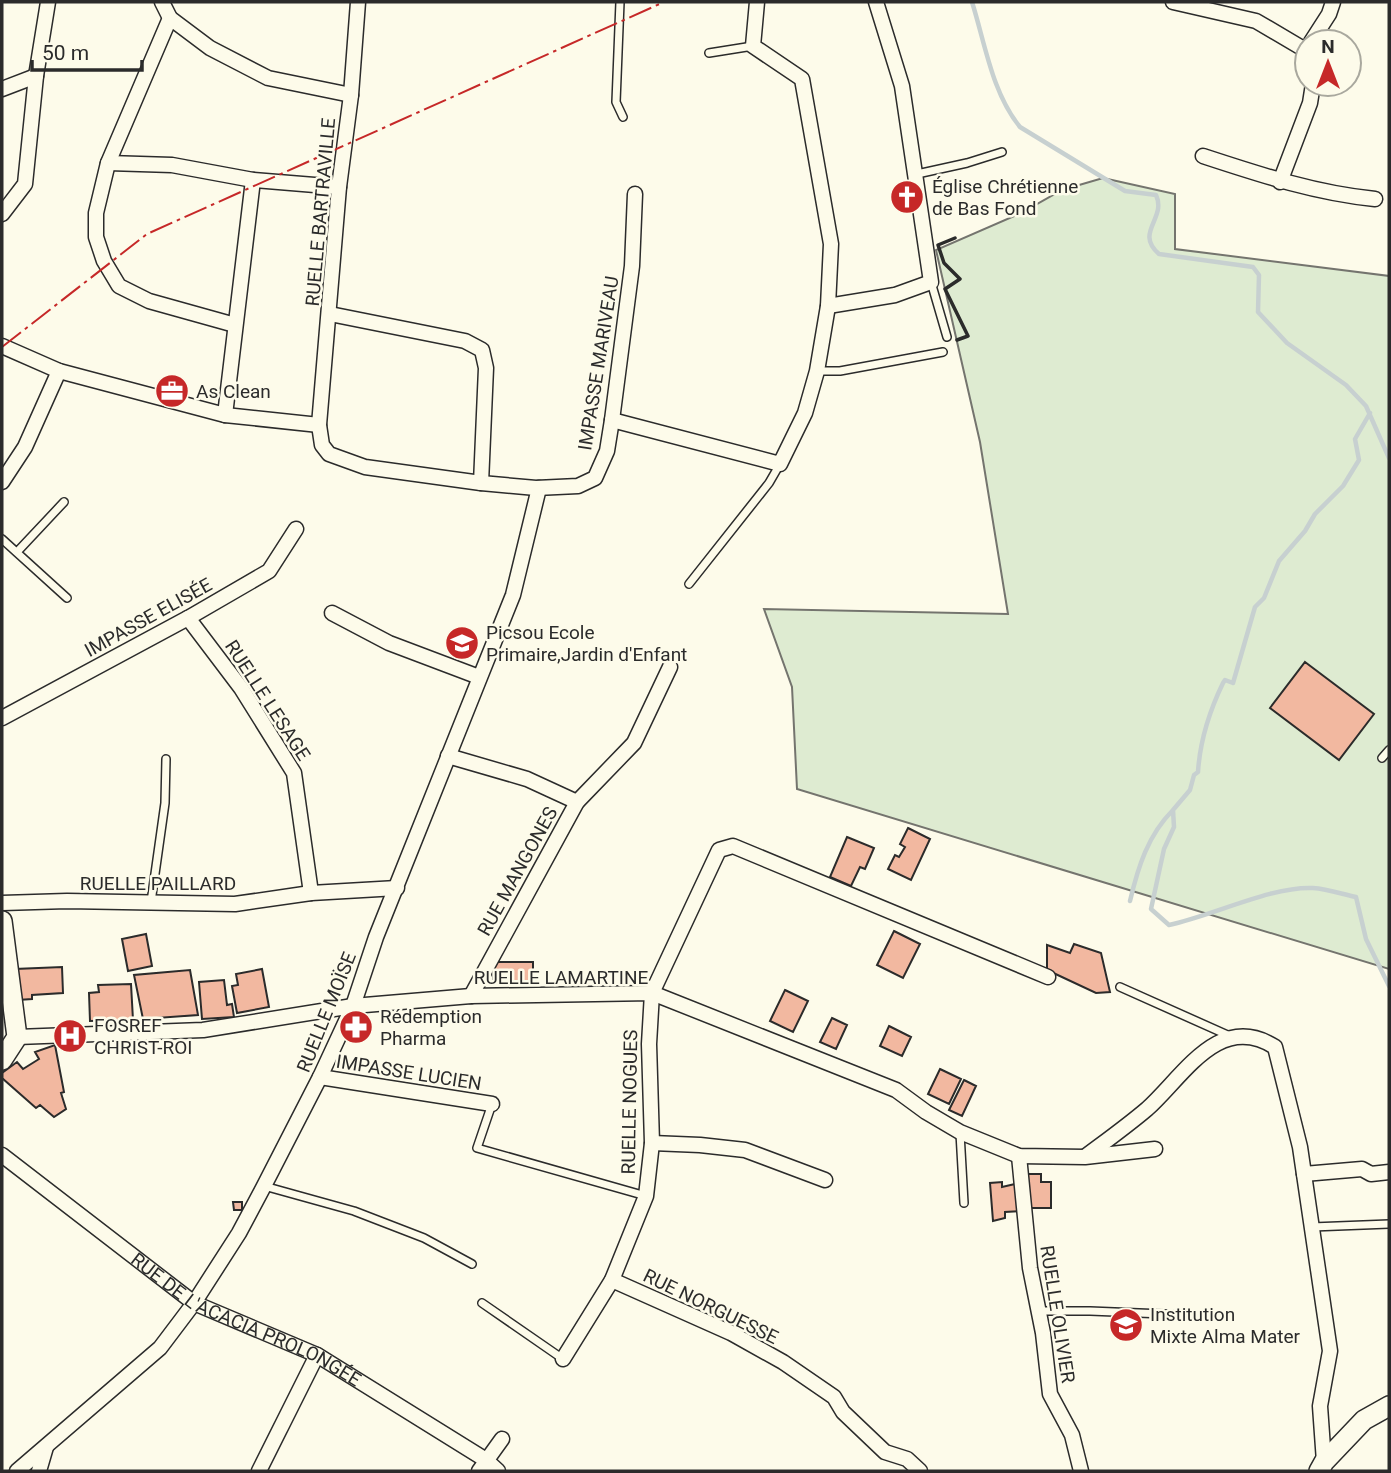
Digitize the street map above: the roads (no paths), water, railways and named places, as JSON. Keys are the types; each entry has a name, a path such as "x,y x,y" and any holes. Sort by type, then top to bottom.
{"street":[{"path":"2,214 25,184 36,76 48,2"},
{"path":"162,2 170,18 210,48 268,78 351,95"},
{"name":"RUELLE BARTRAVILLE","path":"319,425 358,2"},
{"path":"612,420 780,464 805,413 817,371 828,306 831,244 802,79 753,46 757,2"},
{"path":"828,306 895,295 931,282 902,86 876,2"},
{"path":"1173,2 1256,21 1293,42"},
{"path":"1320,28 1333,2"},
{"path":"170,18 108,163 96,214 96,237 104,261 119,286 149,301 235,325"},
{"path":"2,89 36,76"},
{"path":"1280,182 1311,98"},
{"path":"1203,156 1280,182 1336,195 1375,199"},
{"path":"108,163 172,165 253,180 339,187"},
{"path":"225,415 253,180"},
{"name":"IMPASSE MARIVEAU","path":"539,488 578,486 595,478 607,451 632,266 635,194"},
{"path":"330,314 465,341 482,350 486,368 481,484"},
{"path":"2,346 59,371 225,415 319,425 322,445 329,454 365,467 481,484 539,488"},
{"path":"2,482 25,447 59,371"},
{"name":"RUELLE MOÏSE","path":"17,1471 160,1348 194,1303 239,1233 264,1186 353,1006 376,937 513,595 539,488"},
{"name":"IMPASSE ELISÉE","path":"2,718 188,618 269,571 296,529"},
{"path":"332,613 389,643 479,677"},
{"name":"RUELLE LESAGE","path":"188,618 241,688 294,773 311,893"},
{"name":"RUE MANGONES","path":"471,996 577,802 634,743 670,667"},
{"name":"RUE MANGONES","path":"448,756 527,779 577,802"},
{"path":"652,993 719,850 733,846 1048,977"},
{"name":"RUELLE PAILLARD","path":"2,903 235,904 311,893 397,888"},
{"path":"2,921 17,1037 2,1060"},
{"name":"RUELLE LAMARTINE","path":"17,1037 203,1030 353,1006 471,996 652,993 896,1090 960,1132 1019,1156 1085,1157 1155,1149"},
{"name":"RUELLE NOGUES","path":"563,1359 612,1280 646,1196 652,1143 649,1044 652,993"},
{"path":"1085,1157 1148,1108 1200,1054 1232,1037 1259,1037 1275,1047 1300,1147 1330,1352 1321,1406 1321,1467"},
{"name":"IMPASSE LUCIEN","path":"320,1077 492,1104"},
{"path":"652,1143 745,1150 825,1180"},
{"name":"RUE DE L'ACACIA PROLONGÉE","path":"2,1155 194,1303 317,1355 483,1466 498,1471"},
{"name":"RUELLE OLIVIER","path":"1019,1156 1030,1268 1050,1395 1072,1435 1081,1471"},
{"path":"1304,1174 1362,1168 1371,1174 1389,1172"},
{"name":"RUE NORGUESSE","path":"612,1280 731,1333 783,1362 834,1397 844,1412 885,1452 907,1459 920,1471"},
{"path":"259,1471 317,1355"},
{"path":"1321,1467 1364,1420 1389,1406"},
{"path":"483,1466 502,1439"},
{"path":"39,1471 46,1447"}],"lane":[{"path":"620,2 616,102 623,117"},
{"path":"709,53 753,46"},
{"path":"917,174 968,163 1002,152"},
{"path":"931,282 947,337"},
{"path":"817,371 840,371 943,352"},
{"path":"689,584 769,483 780,464"},
{"path":"17,552 64,502"},
{"path":"2,538 67,598"},
{"path":"1382,758 1389,750"},
{"path":"151,902 165,803 166,759"},
{"path":"1120,987 1232,1037"},
{"path":"492,1104 477,1148 646,1196"},
{"path":"960,1132 964,1203"},
{"path":"264,1186 354,1211 424,1238 472,1264"},
{"path":"1312,1227 1389,1224"},
{"path":"482,1303 563,1359"},
{"path":"1038,1311 1188,1315"}],"waterway":[{"path":"972,2 996,83 1010,114 1020,127 1125,191 1156,195 1158,211 1150,239 1159,254 1253,267 1259,275 1258,312 1287,343 1346,385 1366,406 1389,458"},
{"path":"1370,413 1355,439 1359,460 1343,486 1315,514 1305,531 1279,561 1264,598 1255,607 1233,683 1225,680 1209,715 1198,772 1194,775 1190,790 1173,810 1174,827 1164,849 1151,909 1169,925 1261,896 1297,889 1313,888 1356,897 1366,939 1389,986"},
{"path":"1130,901 1145,852 1157,830 1173,810"}],"place":[{"name":"Église Chrétienne de Bas Fond","path":"907,197"},
{"name":"As Clean","path":"172,391"},
{"name":"Picsou Ecole Primaire,Jardin d'Enfant","path":"462,643"},
{"name":"Rédemption Pharma","path":"356,1027"},
{"name":"FOSREF CHRIST-ROI","path":"70,1036"},
{"name":"Institution Mixte Alma Mater","path":"1126,1325"}]}
